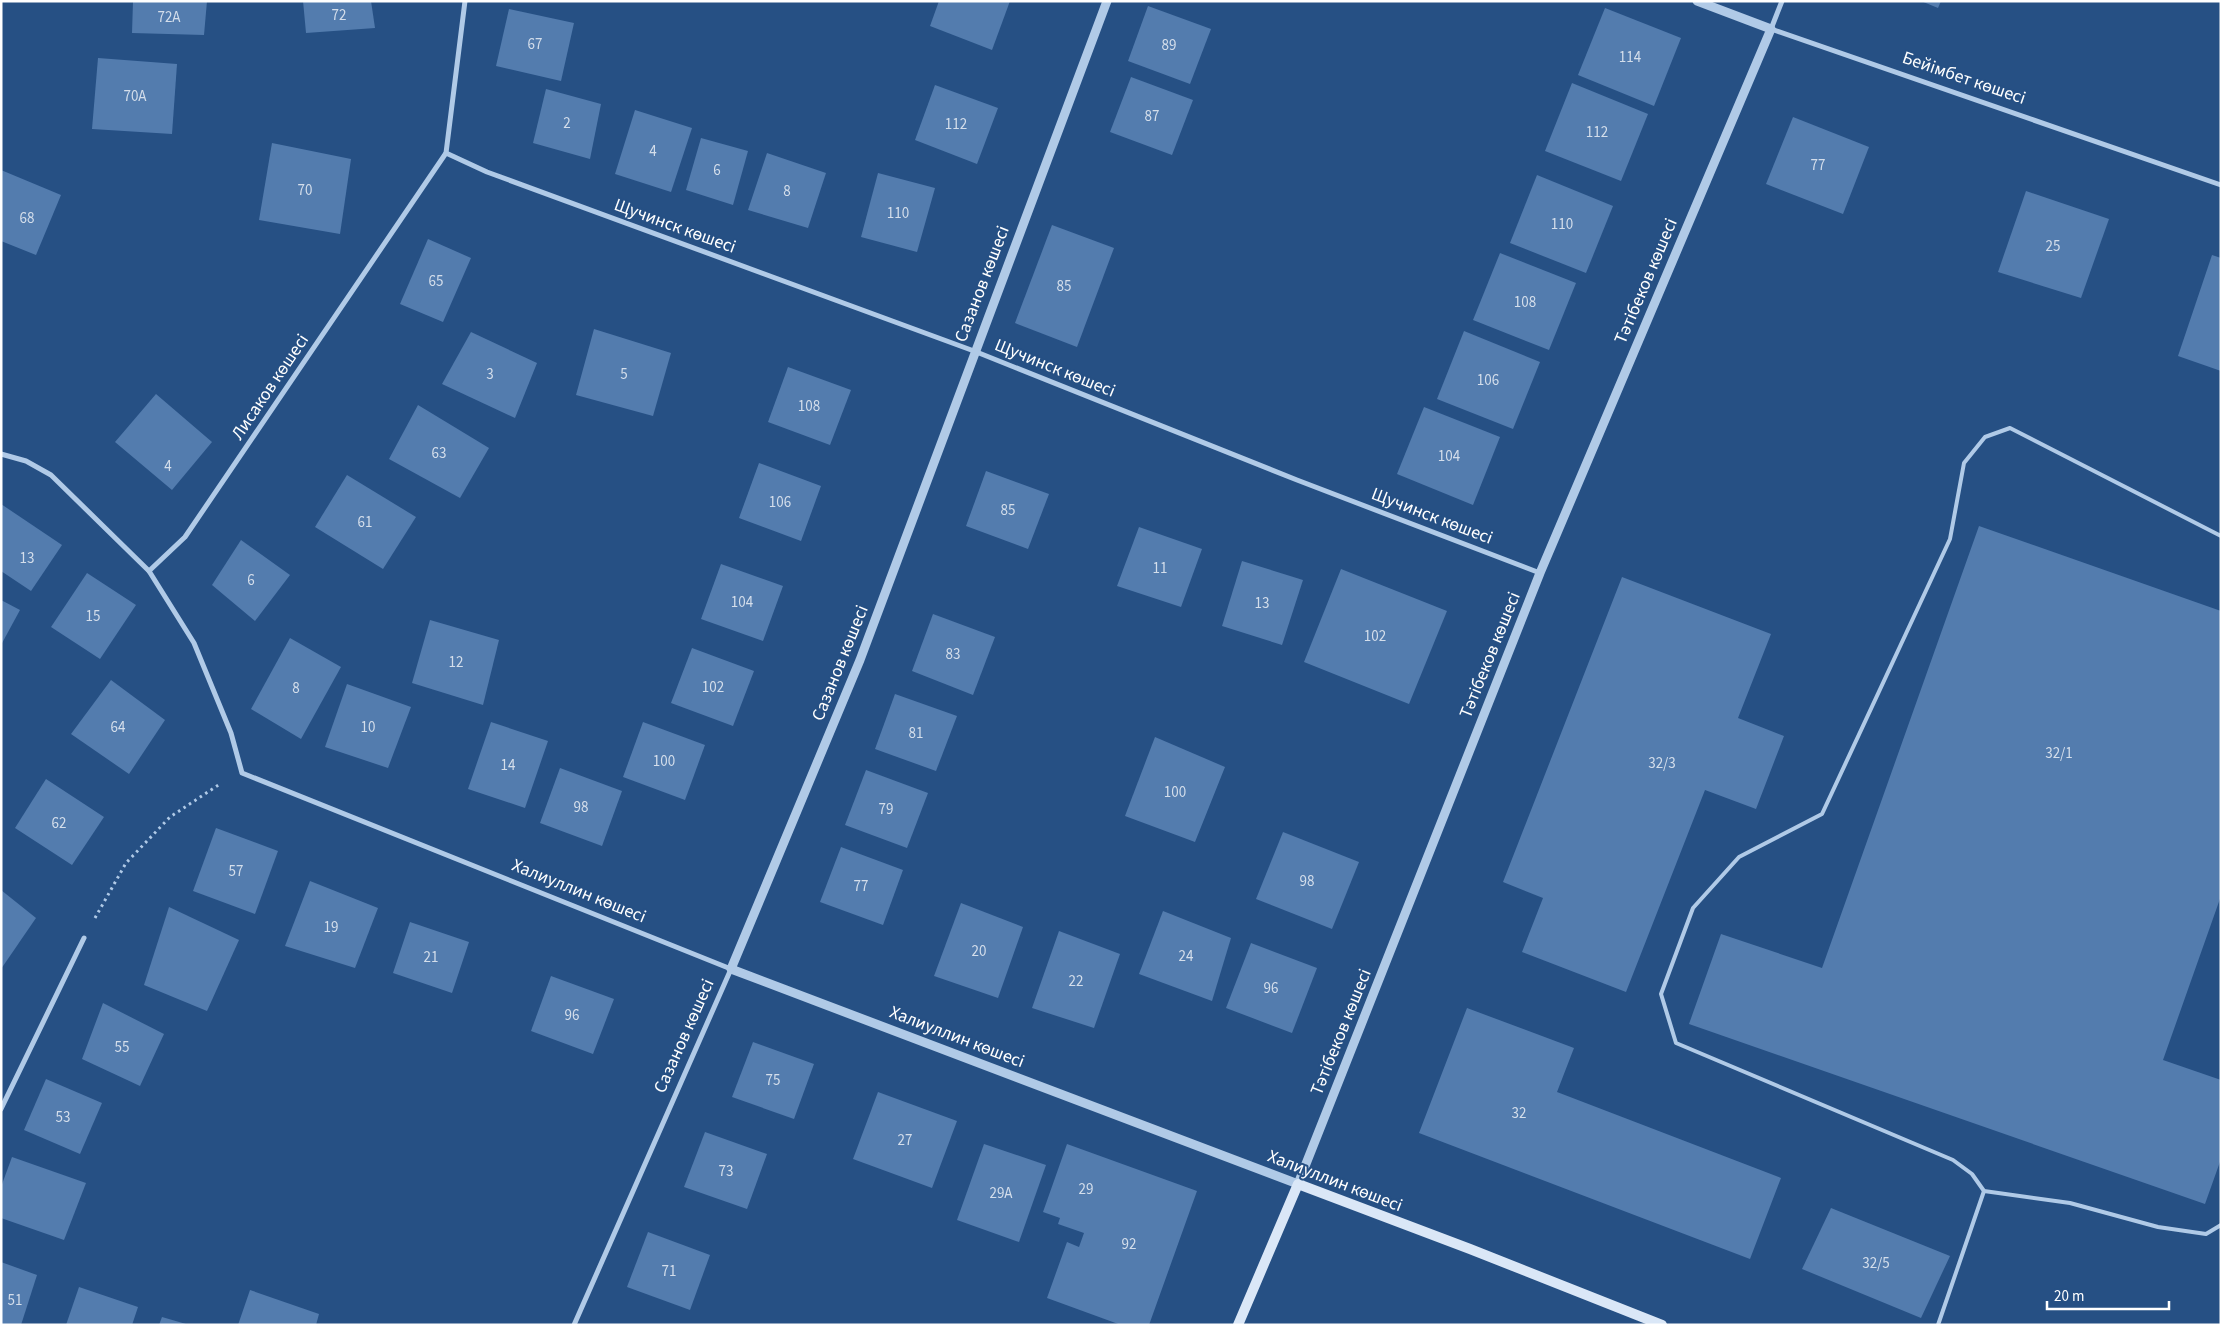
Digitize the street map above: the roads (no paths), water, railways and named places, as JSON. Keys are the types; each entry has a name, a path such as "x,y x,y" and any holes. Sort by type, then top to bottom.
{"main road":[{"name":"Тәтібеков көшесі","path":"1238,1325 1298,1184"},
{"name":"Халиуллин көшесі","path":"1298,1184 1470,1248 1662,1325"}],"street":[{"name":"Лисаков көшесі","path":"149,571 185,537 446,153 465,1"},
{"name":"Сазанов көшесі","path":"574,1325 731,969 860,660 974,351 1107,1"},
{"name":"Бейімбет көшесі","path":"1697,1 2221,185"},
{"name":"Тәтібеков көшесі","path":"1298,1184 1540,572 1782,1"},
{"name":"Щучинск көшесі","path":"446,153 487,172 974,351 1297,480 1540,572"},
{"path":"1,454 26,460 52,475 149,571"},
{"name":"Халиуллин көшесі","path":"149,571 194,643 231,733 242,773 731,969 1298,1184"},
{"path":"1,1109 84,938"}],"lane":[{"path":"2221,536 2010,428 1985,437 1964,463 1950,539 1822,814 1739,857 1693,908 1661,994 1676,1043 1953,1160 1972,1174 1984,1191 2070,1203 2158,1227 2206,1234 2221,1226"},
{"path":"1938,1325 1984,1191"}]}
